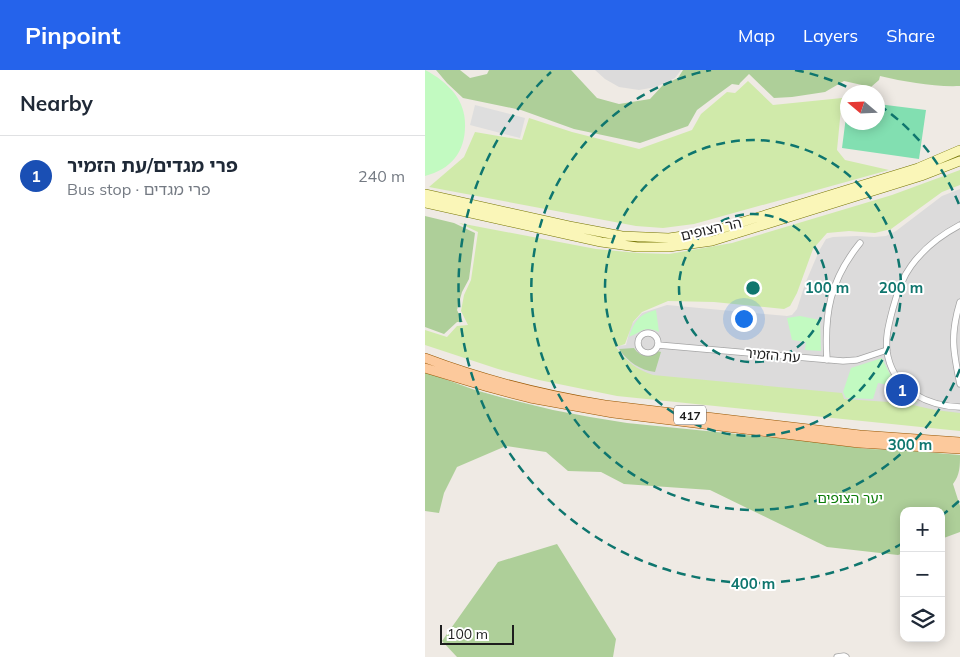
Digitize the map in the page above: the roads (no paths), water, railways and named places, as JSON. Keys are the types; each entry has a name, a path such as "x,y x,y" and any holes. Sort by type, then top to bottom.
{"main road":[{"name":"הר הצופים","path":"425,194 622,236 669,238 710,232 918,168 960,150"},
{"name":"הר הצופים","path":"425,203 614,244 669,247 712,242 921,176 960,161"},
{"name":"417","path":"425,358 504,384 597,404 860,435 960,442"},
{"name":"417","path":"425,368 488,388 530,398 613,413 859,443 960,449"}],"street":[{"path":"960,225 944,234 925,250 911,266 896,298 887,335 887,350 890,364 895,374 909,391 927,402 960,407"},
{"path":"827,360 826,325 831,298 840,274 860,243"},
{"path":"960,302 953,345 960,384"},
{"name":"עת הזמיר","path":"658,345 843,361 857,360 887,350"},
{"path":"837,657 846,657"}],"place":[{"name":"פרי מגדים/עת הזמיר","path":"902,390"}],"park label":[{"name":"יער הצופים","path":"850,498"}]}
